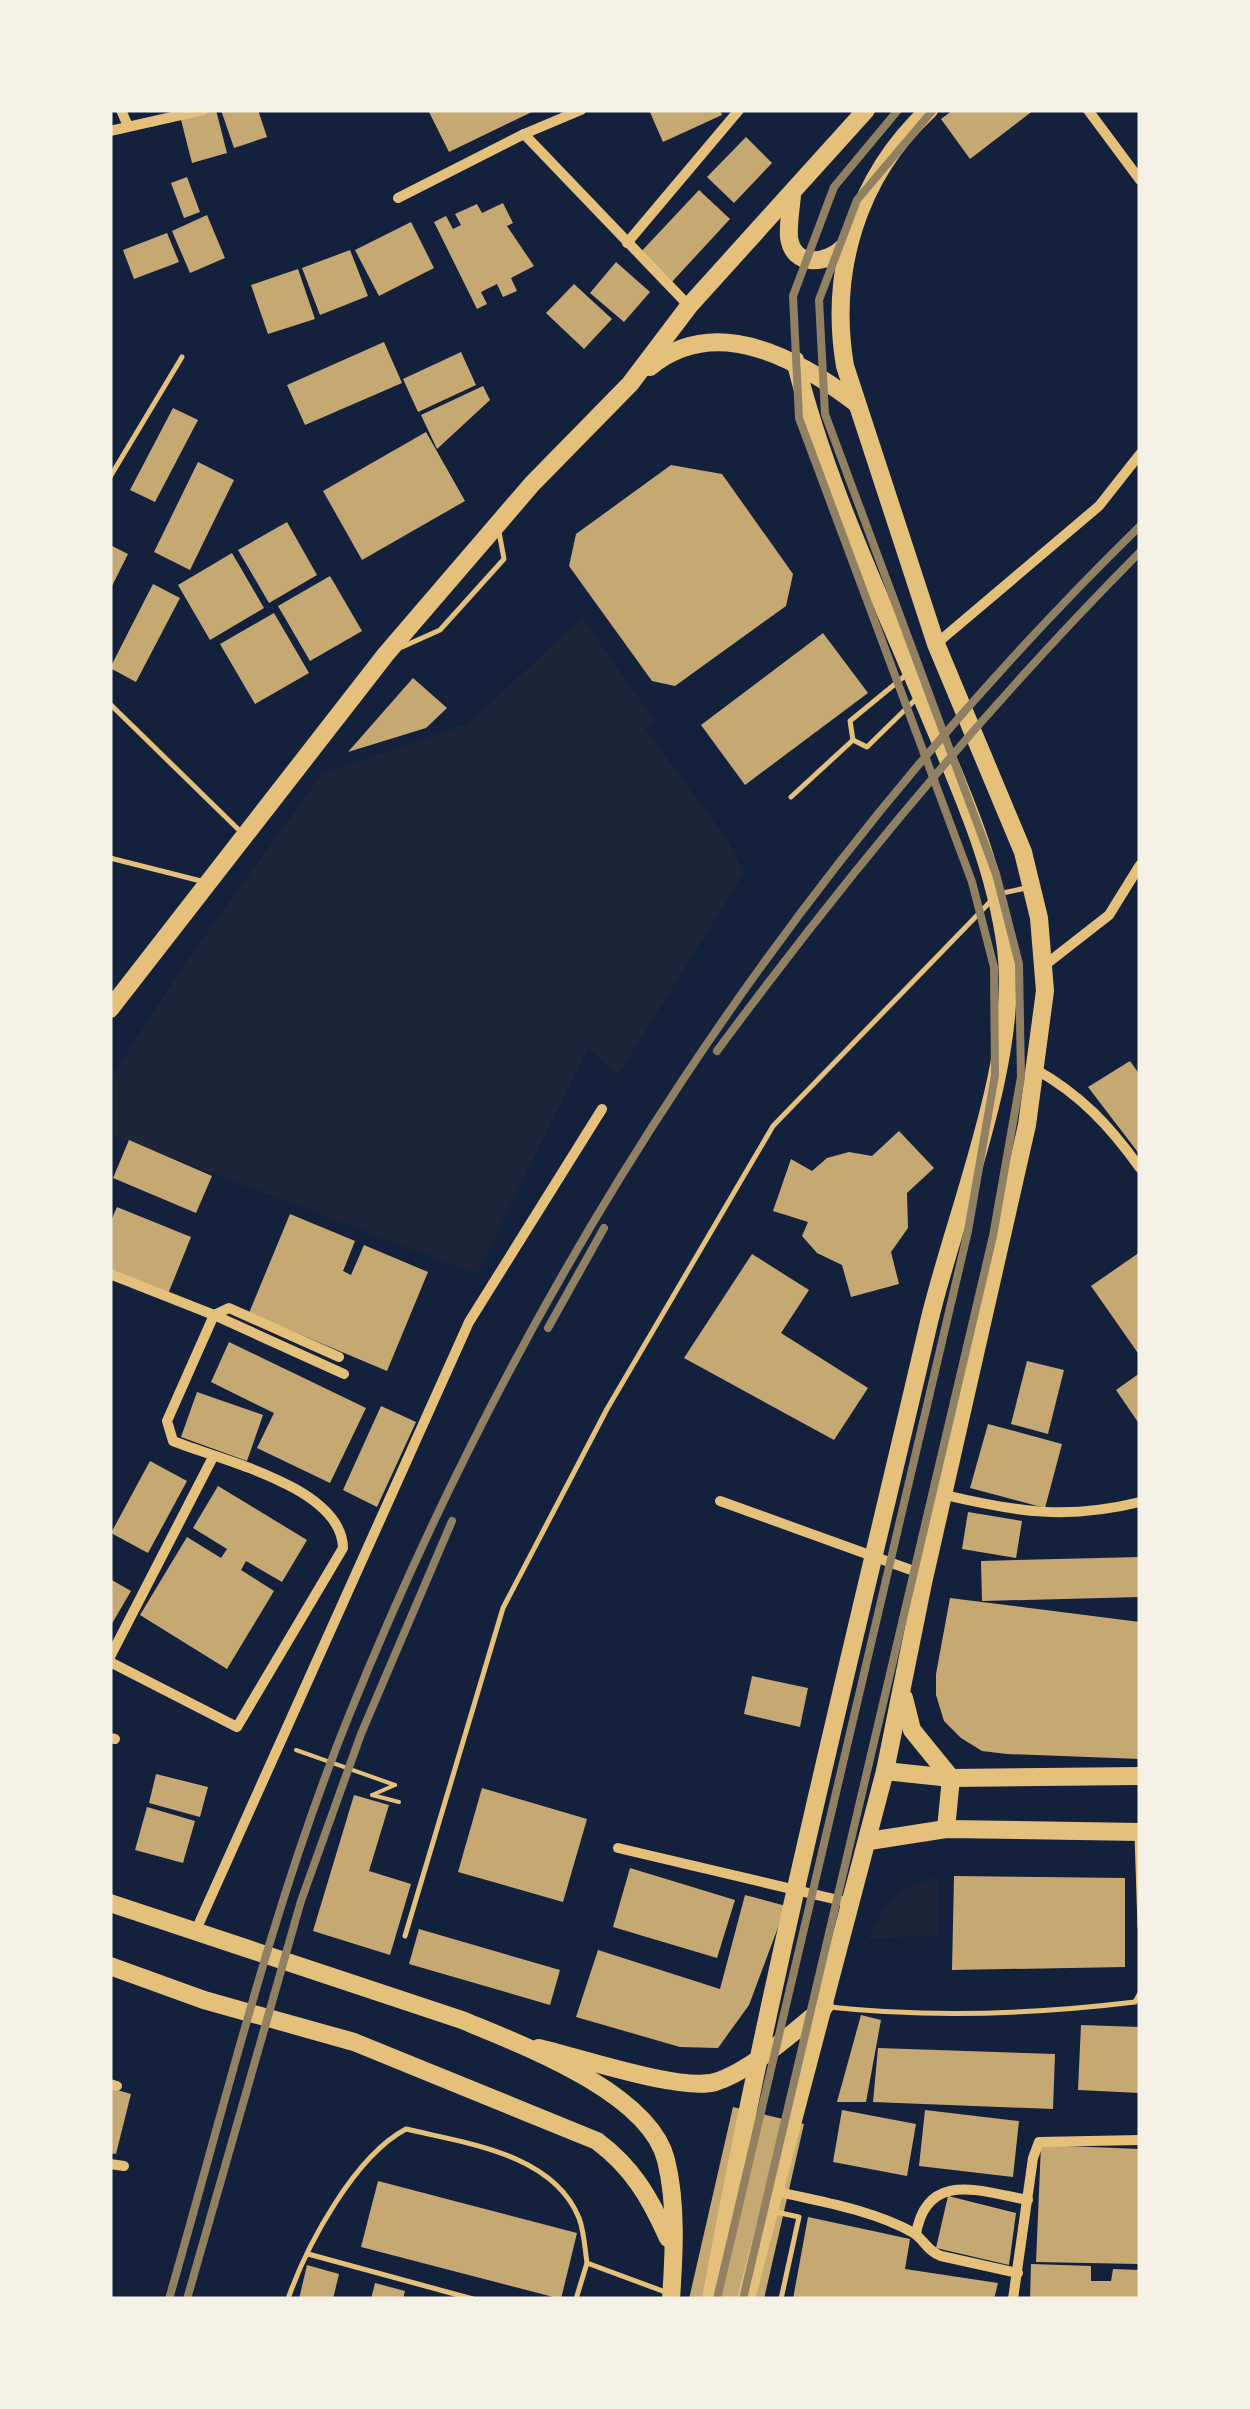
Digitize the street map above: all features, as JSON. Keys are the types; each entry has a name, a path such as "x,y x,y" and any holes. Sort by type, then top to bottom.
{"main road":[{"path":"110,1010 386,654 498,524 630,384 688,306 866,110"},
{"path":"746,2299 885,1771 925,1575 1027,1125 1045,965 1032,887 1001,790 950,684 845,366 838,326 838,286 846,246 894,144 929,110"},
{"path":"792,195 789,240 799,256 816,263 833,259 846,246"},
{"path":"630,384 662,358 701,344 744,344 794,360 858,405"},
{"path":"711,2299 762,2053 874,1560 942,1269 990,1100 1007,996 1006,952 996,894 976,825 820,454 794,360"},
{"path":"902,1688 912,1730 951,1778 946,1829"},
{"path":"885,1771 951,1778 1140,1776"},
{"path":"869,1841 946,1829 1138,1832"},
{"path":"110,1902 369,1986 514,2042 686,2085 716,2082 825,2006"},
{"path":"110,1966 204,2000 354,2042 597,2141 624,2161 648,2194 674,2252"},
{"path":"514,2042 624,2101 648,2128 666,2159 674,2252 671,2296"}],"street":[{"path":"121,110 128,126"},
{"path":"110,131 203,110"},
{"path":"398,198 524,134 581,110"},
{"path":"627,243 739,110"},
{"path":"1088,110 1140,180"},
{"path":"524,134 688,306"},
{"path":"936,644 1099,506 1140,454"},
{"path":"1045,965 1108,914 1140,865"},
{"path":"1034,1068 1070,1089 1104,1118 1140,1168"},
{"path":"196,1930 469,1322 602,1109"},
{"path":"110,1274 214,1314 344,1374"},
{"path":"214,1457 110,1659 237,1727 337,1564 342,1540 320,1504 280,1481 174,1441 167,1427 214,1314 230,1308 339,1357"},
{"path":"945,1495 1028,1514 1108,1510 1140,1502"},
{"path":"720,1500 874,1560 925,1575"},
{"path":"618,1848 798,1894 852,1903"},
{"path":"1014,2299 1033,2158 1044,2140 1140,2140"},
{"path":"110,2164 124,2166"},
{"path":"916,2234 926,2204 944,2191 963,2188 1028,2200"},
{"path":"775,2191 868,2214 916,2234 931,2253 1018,2273"}],"lane":[{"path":"110,477 182,357"},
{"path":"386,654 440,630 504,558 498,524"},
{"path":"853,740 850,721 911,671"},
{"path":"853,740 867,747 921,697"},
{"path":"110,704 246,837"},
{"path":"791,797 853,740"},
{"path":"110,858 209,883"},
{"path":"406,1936 503,1608 607,1409 773,1126 996,894 1032,887"},
{"path":"1138,1832 1140,1927"},
{"path":"825,2006 899,2014 1010,2010 1136,2002 1140,1993"},
{"path":"288,2299 308,2254 354,2175 383,2141 406,2129 496,2151 553,2180 579,2217 588,2264 576,2299"},
{"path":"769,2211 798,2217 781,2299"},
{"path":"308,2254 473,2299"},
{"path":"588,2264 671,2296"}],"path":[{"path":"291,1748 396,1785 372,1795 400,1802"}],"shaded area":[{"path":"582,618 655,721 645,729 727,839 744,873 618,1075 588,1048 477,1274 110,1134 110,1079 186,962 322,774 469,723"},
{"path":"938,1877 939,1935 868,1939 894,1897 912,1885"}],"building":[{"path":"216,110 227,153 192,163 180,116"},
{"path":"221,110 258,110 267,137 234,148"},
{"path":"428,110 536,110 449,152"},
{"path":"649,110 720,110 722,115 663,142"},
{"path":"953,110 1034,110 970,159 941,119"},
{"path":"746,137 772,163 734,203 707,177"},
{"path":"187,177 200,212 184,218 171,183"},
{"path":"699,190 730,219 670,284 639,254"},
{"path":"503,203 513,223 507,226 534,266 511,278 517,291 503,297 497,284 481,292 487,304 477,309 434,222 446,216 453,229 461,225 455,214 477,204 482,213"},
{"path":"207,215 225,258 190,273 172,231"},
{"path":"411,222 434,268 379,296 355,250"},
{"path":"167,233 179,262 134,279 123,250"},
{"path":"350,250 368,296 320,315 302,268"},
{"path":"616,262 650,292 624,322 590,293"},
{"path":"298,269 315,319 268,334 251,285"},
{"path":"574,284 612,319 584,349 546,313"},
{"path":"384,342 402,383 305,425 287,385"},
{"path":"461,352 476,385 418,412 403,379"},
{"path":"483,386 490,400 437,449 421,415"},
{"path":"173,408 198,420 155,502 130,490"},
{"path":"426,432 465,501 362,560 323,491"},
{"path":"198,462 234,480 190,570 154,552"},
{"path":"671,465 722,474 793,574 786,606 675,686 652,681 569,566 576,534"},
{"path":"287,522 317,575 269,603 238,550"},
{"path":"110,545 128,554 110,590"},
{"path":"232,553 264,608 210,640 178,585"},
{"path":"330,576 362,631 310,661 278,606"},
{"path":"153,584 180,598 136,682 110,668"},
{"path":"274,613 309,673 255,704 220,644"},
{"path":"823,633 868,693 745,785 701,725"},
{"path":"413,678 447,708 426,728 348,752"},
{"path":"1130,1061 1140,1075 1140,1155 1088,1087"},
{"path":"899,1131 934,1168 907,1193 908,1228 891,1252 899,1284 851,1297 842,1265 817,1253 802,1236 808,1222 773,1211 791,1159 812,1171 827,1158 849,1152 872,1156"},
{"path":"129,1140 212,1176 196,1213 113,1178"},
{"path":"117,1207 191,1237 168,1294 110,1270 110,1223"},
{"path":"290,1214 355,1241 343,1271 351,1275 364,1245 428,1272 387,1371 249,1313"},
{"path":"1140,1252 1140,1356 1091,1286"},
{"path":"752,1254 809,1290 781,1333 868,1388 834,1440 684,1358"},
{"path":"229,1342 366,1408 330,1483 257,1448 274,1413 211,1382"},
{"path":"1027,1361 1064,1370 1048,1434 1011,1424"},
{"path":"1140,1373 1140,1425 1116,1390"},
{"path":"197,1392 263,1415 247,1461 181,1437"},
{"path":"381,1406 416,1422 377,1507 343,1490"},
{"path":"988,1424 1062,1444 1045,1508 970,1488"},
{"path":"150,1461 187,1481 148,1553 111,1533"},
{"path":"218,1486 307,1540 282,1582 246,1561 241,1570 274,1591 227,1669 140,1615 187,1537 221,1558 227,1549 193,1528"},
{"path":"968,1512 1022,1521 1016,1558 962,1549"},
{"path":"1140,1557 1140,1597 982,1601 981,1561"},
{"path":"110,1579 131,1591 110,1627"},
{"path":"950,1598 1140,1622 1140,1759 1007,1754 982,1751 961,1738 944,1721 936,1695"},
{"path":"752,1676 808,1688 800,1727 744,1714"},
{"path":"156,1774 208,1787 200,1817 149,1803"},
{"path":"482,1788 587,1819 563,1902 458,1872"},
{"path":"354,1795 389,1805 369,1871 411,1884 390,1955 313,1931"},
{"path":"147,1807 195,1821 183,1863 135,1850"},
{"path":"630,1868 735,1900 717,1958 613,1927"},
{"path":"954,1876 1125,1878 1125,1967 952,1970"},
{"path":"745,1895 786,1906 749,2005 718,2048 680,2047 576,2017 598,1950 720,1989"},
{"path":"419,1929 560,1970 550,2005 409,1964"},
{"path":"861,2015 881,2020 866,2102 837,2102"},
{"path":"1081,2025 1140,2027 1140,2093 1078,2090"},
{"path":"878,2048 1055,2054 1053,2109 873,2102"},
{"path":"110,2088 131,2094 116,2154 110,2153"},
{"path":"733,2107 804,2124 764,2299 689,2299"},
{"path":"842,2110 916,2124 907,2176 833,2162"},
{"path":"925,2110 1019,2121 1013,2177 919,2166"},
{"path":"1041,2145 1140,2149 1139,2264 1036,2262"},
{"path":"378,2181 577,2233 561,2299 361,2247"},
{"path":"948,2196 1016,2213 1009,2265 936,2248"},
{"path":"808,2217 910,2239 905,2269 998,2283 994,2299 793,2299"},
{"path":"1031,2264 1091,2266 1091,2281 1111,2281 1113,2269 1140,2270 1140,2299 1030,2299"},
{"path":"307,2265 339,2274 333,2299 299,2299"},
{"path":"375,2283 405,2291 403,2299 371,2299"}],"railway":[{"path":"717,2299 968,1231 995,1075 994,967 972,882 799,418 793,296 834,187 898,110"},
{"path":"743,2299 993,1236 1021,1077 1019,964 996,874 825,414 819,300 857,200 933,110"},
{"path":"169,2299 251,2006 321,1789 420,1552 499,1390 587,1233 682,1081 785,934 896,792 1014,656 1140,526"},
{"path":"717,1051 919,794 1027,671 1140,552"},
{"path":"548,1328 604,1228"},
{"path":"187,2299 301,1901 361,1734 452,1521"}]}
